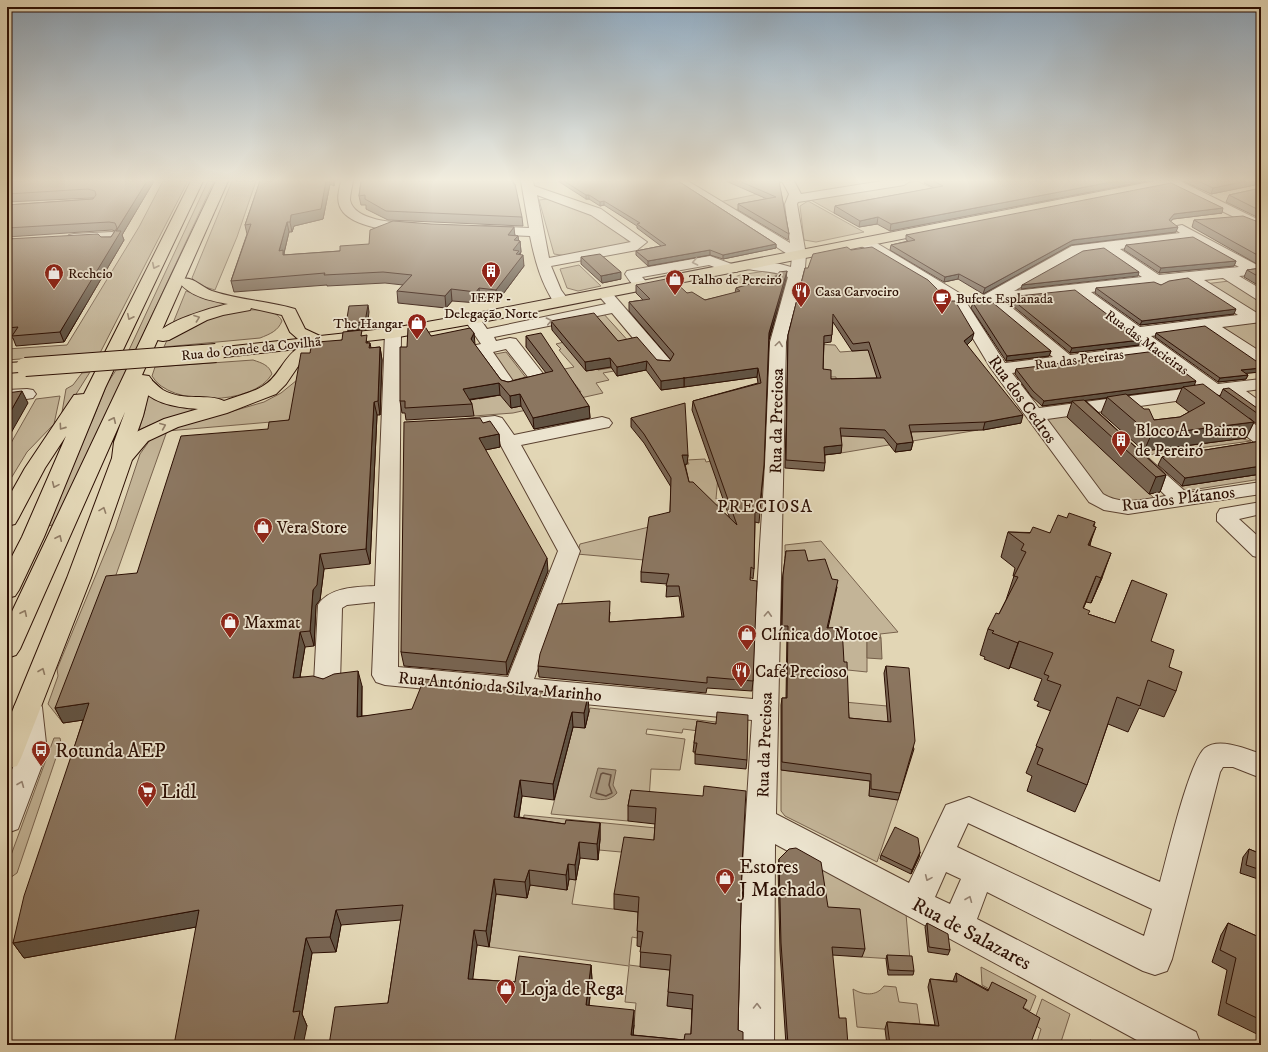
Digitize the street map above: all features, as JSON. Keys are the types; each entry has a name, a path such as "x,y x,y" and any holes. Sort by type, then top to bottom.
{"main road":[{"path":"7,590 33,537 96,388 173,230"},
{"path":"7,649 200,230"},
{"name":"Rua do Conde da Covilhã","path":"7,368 216,353 393,333 748,266 798,265 865,242 925,230"},
{"path":"122,458 121,450 133,417 136,401 143,381 192,268 185,262"},
{"path":"7,758 35,713 79,578 122,458 141,437 155,430 171,423 238,403 270,390 276,386 295,358 318,342 298,332 289,312 269,306 208,294 197,290 186,282"},
{"path":"163,336 183,323 217,311 235,308 269,306"},
{"path":"243,350 268,339 284,329 291,315"},
{"path":"243,350 274,363 282,376"},
{"path":"143,381 147,387 155,392 178,401 206,405 238,403"},
{"path":"7,519 35,468 56,436 85,394 96,388"}],"street":[{"path":"474,230 536,232 554,293 561,301"},
{"path":"544,263 632,247 640,242 623,230"},
{"path":"749,230 798,265"},
{"path":"794,230 798,265"},
{"path":"1185,230 1259,271"},
{"path":"60,239 112,236 109,241"},
{"path":"993,300 1077,249 1195,236"},
{"path":"865,242 959,301 993,300 1259,271"},
{"path":"1105,246 1158,282 1194,280 1259,271"},
{"name":"Rua da Preciosa","path":"756,1045 761,821 766,711 767,625 776,450 776,370 778,342 798,265"},
{"path":"1230,276 1261,296"},
{"path":"1194,280 1257,318"},
{"name":"Rua das Macieiras","path":"1079,291 1215,390"},
{"path":"604,293 664,364"},
{"path":"993,300 1062,356"},
{"name":"Rua dos Cedros","path":"959,301 999,367 1033,415 1096,498"},
{"path":"510,343 539,380 509,387 482,349 488,341 616,307"},
{"path":"1135,332 1257,318"},
{"path":"472,319 488,341 510,343 529,339"},
{"path":"1207,324 1261,360"},
{"name":"Rua António da Silva Marinho","path":"393,333 399,428 386,593 384,675 766,711"},
{"name":"Rua das Pereiras","path":"999,367 1062,356 1155,347"},
{"name":"Rua das Pereiras","path":"999,367 1155,347"},
{"path":"1033,415 1261,384"},
{"path":"1215,390 1261,411"},
{"path":"1215,390 1261,438"},
{"path":"7,396 27,394"},
{"path":"1083,408 1099,423"},
{"path":"443,425 496,422 509,442 569,551 517,688"},
{"path":"509,442 602,423"},
{"path":"1238,446 1261,443"},
{"path":"1162,456 1133,454 1182,500"},
{"name":"Rua dos Plátanos","path":"1096,498 1104,503 1128,508 1261,488"},
{"path":"1261,508 1228,514 1228,521 1261,551"},
{"path":"327,682 330,606 332,602 340,598 386,593"},
{"path":"7,820 33,752 35,713"},
{"path":"939,852 1155,959 1206,769 1215,756 1234,756 1261,766"},
{"path":"916,903 957,814 969,810 1170,902"},
{"name":"Rua de Salazares","path":"761,821 1183,1045"},
{"path":"958,926 979,873"}],"shaded area":[{"path":"137,230 163,230 100,353 7,360 7,349 67,345"},
{"path":"185,230 191,230 136,350 129,350"},
{"path":"212,230 239,230 215,290 199,285 192,278"},
{"path":"547,230 615,230 630,243 567,256 554,254"},
{"path":"803,230 861,230 864,232 816,242 804,240"},
{"path":"579,265 601,286 578,291 567,288 560,269"},
{"path":"772,270 790,278 749,286 730,279 740,275"},
{"path":"1229,281 1261,300 1261,312 1252,313 1205,284"},
{"path":"186,291 205,298 240,304 173,323"},
{"path":"243,310 270,312 279,317 282,321 276,330 260,338 164,347 169,338 176,331 186,326 210,317"},
{"path":"602,312 631,344 622,346 594,314"},
{"path":"1261,322 1261,354 1219,327"},
{"path":"568,341 588,356 598,370 611,368 614,371 603,373 609,380 596,383 603,393 513,413 474,416 465,400 476,394 479,399 500,395 571,394 581,392 571,379 546,373 574,367 559,350 561,349 556,344"},
{"path":"811,344 835,345 840,352 869,350 880,386 836,387 836,377 823,377"},
{"path":"506,352 527,379 511,382 490,355"},
{"path":"253,360 267,366 272,374 262,385 248,392 231,397 212,399 175,393 161,386 152,376 155,367"},
{"path":"128,369 55,524 49,526 78,448 92,421 107,384 116,370"},
{"path":"90,372 61,418 66,389 73,385 82,373"},
{"path":"302,376 294,420 167,431 111,589 113,591 63,723 48,704 58,676 57,669 115,529 140,454 150,440 161,433 178,427 264,402 281,393"},
{"path":"147,395 162,401 199,410 150,425 139,430 145,410"},
{"path":"60,396 54,424 27,452 7,485 7,450 36,399"},
{"path":"834,406 905,426 961,427 978,430 841,453"},
{"path":"1065,415 1154,498 1121,502 1105,499 1045,419"},
{"path":"1188,426 1251,441 1147,455 1164,429 1183,446 1208,443"},
{"path":"705,459 706,462 716,460 718,476 716,499 719,499 719,505 689,504 673,466 689,464 687,460"},
{"path":"1261,474 1261,479 1179,492 1174,487"},
{"path":"649,527 644,560 577,554 580,544"},
{"path":"821,541 898,632 880,634 881,638 867,636 867,672 838,669 827,632 837,587 785,558 785,545"},
{"path":"844,702 887,706 890,744 846,725"},
{"path":"590,708 716,722 715,733 683,729 682,733 647,729 646,734 685,739 680,770 651,769 649,800 632,799 628,821 551,814 573,727 585,728"},
{"path":"54,738 60,738 61,743 17,873 7,880 7,866"},
{"path":"781,770 870,781 869,796 898,800 877,862 785,816 781,811"},
{"path":"524,815 656,828 654,855 599,850 600,839 521,843"},
{"path":"820,868 906,914 910,960 862,957 826,915"},
{"path":"569,879 576,880 572,904 654,914 637,938 632,937 629,965 684,972 668,1006 692,1009 691,1038 702,1039 632,1045 636,1003 625,1002 629,966 489,947 493,918 484,893 527,898 530,885 567,890"},
{"path":"981,967 1036,996 1030,1011 982,985"},
{"path":"884,986 896,987 899,1002 917,1004 921,1032 857,1027 853,989 861,993 869,994 881,990"},
{"path":"1042,999 1070,1014 1060,1045 1036,1045 1041,1029 1033,1024"}],"water":[{"path":"867,636 881,638 882,659 867,658"},
{"path":"598,768 616,770 613,785 617,793 611,798 601,800 590,797"}],"building":[{"name":"Recheio","path":"116,230 121,231 60,332 12,336 18,327 7,328 7,239 98,234 101,237 111,237"},
{"path":"249,230 285,230 279,251 283,250 283,255 340,251 340,246 369,244 370,230 512,230 508,235 518,236 514,240 520,241 513,250 519,251 516,254 523,255 496,290 479,288 476,292 451,289 445,296 397,291 412,275 383,272 324,275 325,273 231,281"},
{"path":"645,230 754,230 776,244 723,255 710,250 648,261 636,251 666,245"},
{"path":"782,230 788,230 789,234"},
{"path":"931,230 1153,230 1073,240 985,288 959,274 945,277 891,245 915,240 906,235"},
{"path":"1212,230 1261,230 1261,257"},
{"path":"1193,237 1236,261 1161,268 1126,245"},
{"path":"847,247 851,250 872,247 928,280 949,301 955,301 974,333 964,341 1023,415 985,422 909,425 913,442 897,444 885,430 840,428 842,445 824,447 825,463 786,460 788,335 805,268 808,268 813,254","holes":["833,314 853,344 869,342 881,378 831,379 831,370 823,369 824,336 832,335"]},
{"path":"1104,248 1139,272 1022,285 1083,251"},
{"path":"600,254 621,272 601,276 581,257"},
{"path":"1261,268 1261,278 1247,270"},
{"path":"787,271 769,333 764,465 759,513 755,512 754,569 751,567 750,580 757,581 753,681 707,677 707,683 538,666 540,654 558,604 610,601 609,622 684,617 679,586 666,586 669,574 641,572 649,517 670,512 671,478 644,434 631,418 685,403 688,455 682,455 689,482 693,482 737,525 693,401 761,383 758,368 661,381 647,361 617,367 610,358 585,362 551,321 594,313 618,341 637,337 657,360 670,361 674,354 629,302 650,299 636,285 671,278 687,293 692,292 705,300 740,291 736,288 782,275 779,272"},
{"path":"1188,278 1236,309 1142,321 1096,288 1154,282 1161,285 1169,281"},
{"path":"1075,290 1141,340 1072,348 1009,297"},
{"path":"992,302 1051,351 1007,356 973,303"},
{"path":"368,305 365,322 346,324 349,306"},
{"path":"424,325 431,336 470,328 474,333 471,339 501,380 508,382 553,371 526,336 541,333 589,406 533,418 520,394 510,396 499,383 463,389 472,404 405,408 405,401 400,401 400,347 407,347 408,328"},
{"path":"1205,326 1256,361 1261,362 1261,368 1241,370 1248,375 1220,378 1156,333"},
{"path":"362,330 361,336 367,335 366,343 370,343 369,348 380,347 378,401 374,402 366,549 320,554 317,585 313,590 310,631 300,632 293,678 313,676 323,679 334,674 358,671 357,717 412,709 424,679 588,696 584,713 572,712 553,784 520,780 514,817 565,824 566,820 600,823 597,844 579,842 575,865 568,864 566,875 529,870 525,882 494,879 486,931 474,930 468,979 515,982 519,956 591,965 586,1005 634,1010 631,1035 684,1040 685,1034 691,1034 693,995 668,992 671,955 640,952 643,932 637,931 639,897 614,894 624,837 654,840 656,808 628,806 631,790 703,796 704,786 746,791 742,864 738,1030 743,1032 743,1045 329,1045 335,1007 388,1003 403,905 336,910 330,937 306,938 293,1012 300,1011 293,1045 174,1045 199,910 13,943 24,896 89,703 55,708 106,576 137,573 181,436 268,429 269,422 289,420 301,353 310,353 311,347 316,347 317,342 342,340 343,332"},
{"path":"1156,351 1196,381 1044,401 1033,391 1016,369"},
{"path":"1203,384 1254,422 1151,435 1107,397 1126,394 1144,409 1149,409 1154,420 1180,417 1205,403 1183,387"},
{"path":"1229,388 1257,408 1261,409 1261,416 1223,389"},
{"path":"22,391 7,418 7,393"},
{"path":"1084,400 1166,475 1156,477 1072,401"},
{"path":"480,418 483,423 490,421 499,434 479,438 547,558 506,662 401,652 404,422"},
{"path":"1261,441 1261,466 1185,478 1162,457"},
{"path":"1069,513 1095,522 1093,526 1096,527 1088,545 1111,553 1101,578 1096,576 1083,608 1090,611 1088,614 1115,623 1132,580 1167,594 1151,641 1174,650 1169,667 1182,672 1176,691 1148,680 1140,706 1117,697 1087,785 1037,764 1043,749 1036,746 1061,685 1047,680 1049,676 1044,674 1053,653 1019,641 1018,643 992,633 994,631 988,629 996,613 999,614 1018,577 1014,576 1026,552 1021,550 1024,544 1008,532 1030,533 1033,527 1050,533 1058,515 1067,518"},
{"path":"805,550 808,561 825,559 832,579 838,580 827,628 842,627 844,662 847,662 849,718 891,722 886,666 909,668 915,741 900,793 871,789 871,774 782,762 782,698 787,698 788,626 782,626 783,575 786,551"},
{"path":"717,712 748,715 747,760 695,754 697,743 694,743 697,721 716,724"},
{"path":"895,827 918,838 920,852 912,870 881,855"},
{"path":"796,848 821,862 828,907 860,909 865,949 832,947 839,1018 846,1018 848,1045 788,1045 781,943 779,859 789,849"},
{"path":"1249,849 1261,854 1261,870 1246,865"},
{"path":"927,923 948,934 950,950 929,947"},
{"path":"1228,923 1261,938 1261,1020 1226,1003 1236,958 1220,950"},
{"path":"887,955 912,956 914,971 889,970"},
{"path":"956,973 988,991 992,982 1027,1000 1023,1008 1040,1018 1030,1045 890,1045 887,1022 939,1026 930,979 957,982"},
{"path":"1090,1040 1100,1045 1089,1045"}],"place":[{"name":"IEFP - Delegação Norte","path":"491,288"},
{"name":"Recheio","path":"54,290"},
{"name":"Talho de Pereiró","path":"675,296"},
{"name":"Casa Carvoeiro","path":"801,308"},
{"name":"Bufete Esplanada","path":"942,315"},
{"name":"The Hangar","path":"417,340"},
{"name":"Bloco A - Bairro de Pereiró","path":"1121,457"},
{"name":"Vera Store","path":"263,544"},
{"name":"Maxmat","path":"230,639"},
{"name":"Clínica do Motoe","path":"747,651"},
{"name":"Café Precioso","path":"741,688"},
{"name":"Rotunda AEP","path":"41,767"},
{"name":"Lidl","path":"147,808"},
{"name":"Estores J Machado","path":"725,895"},
{"name":"Loja de Rega","path":"506,1005"}],"district":[{"name":"PRECIOSA","path":"765,506"}]}
